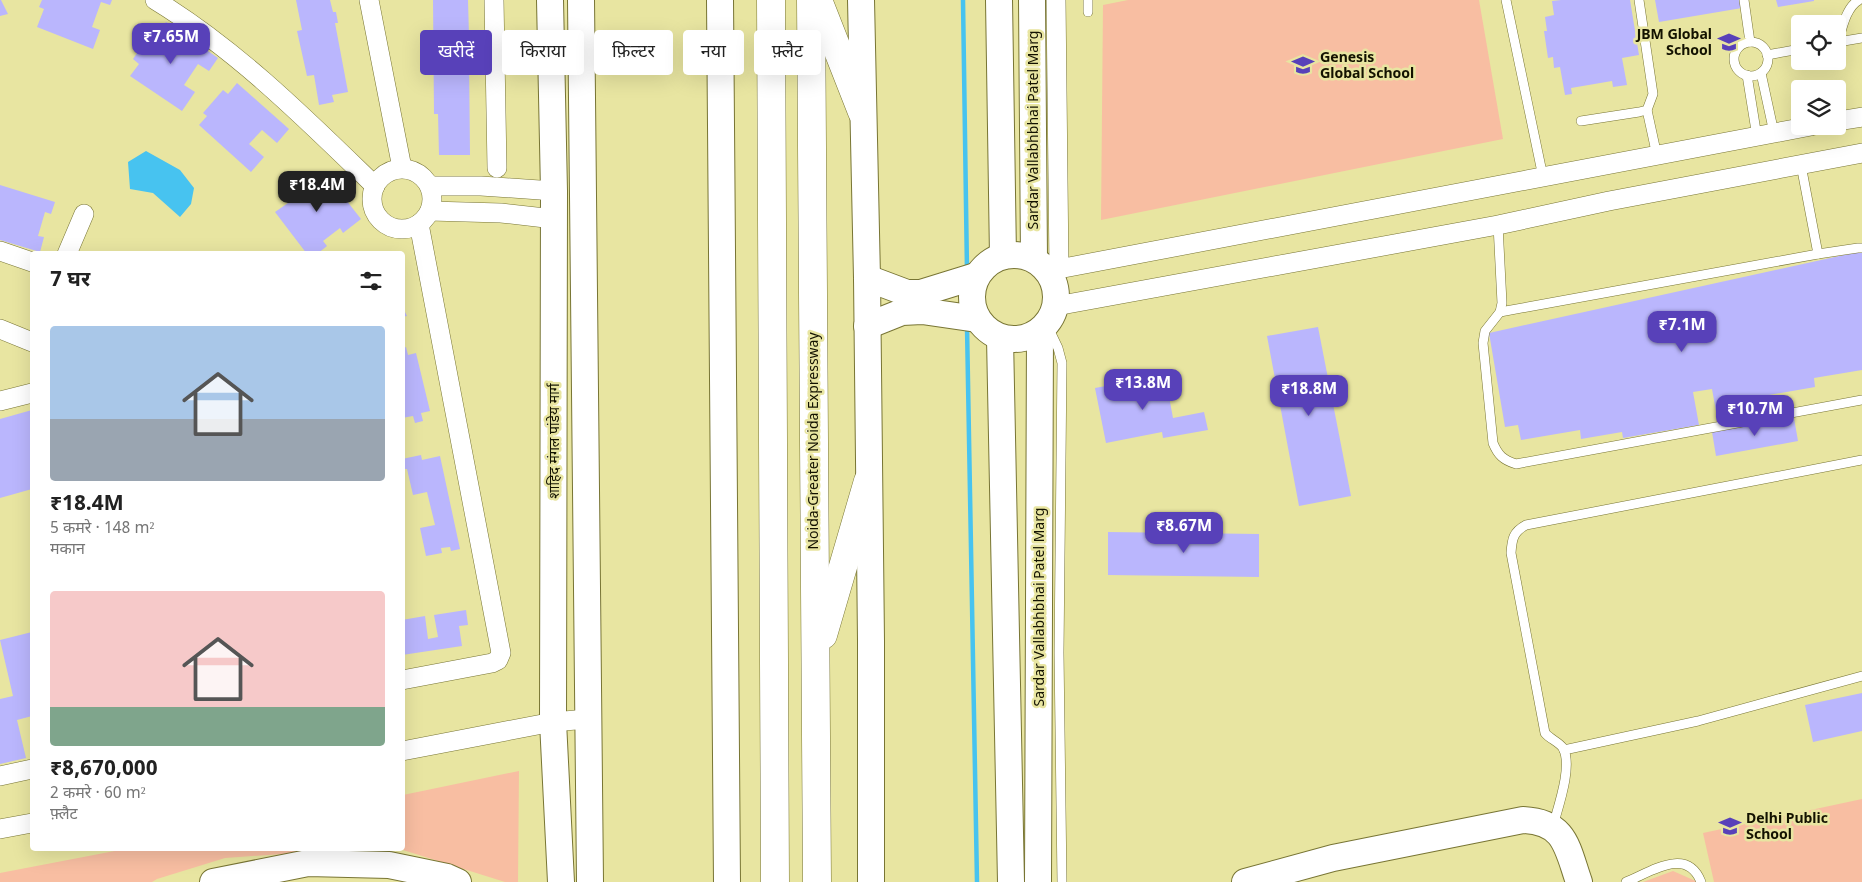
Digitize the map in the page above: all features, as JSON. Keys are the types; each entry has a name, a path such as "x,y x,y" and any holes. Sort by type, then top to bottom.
{"highway":[{"path":"771,0 775,882"},
{"name":"Noida-Greater Noida Expressway","path":"811,0 817,882"},
{"path":"818,0 862,112"},
{"path":"815,664 868,481"}],"street":[{"path":"155,0 201,32 266,84 309,122 374,186"},
{"path":"369,0 402,168"},
{"path":"494,0 497,168"},
{"name":"शाहिद मंगल पांडेय मार्ग","path":"550,0 554,191 553,722 561,882"},
{"path":"581,0 590,882"},
{"path":"720,0 727,882"},
{"path":"861,0 867,278 871,642 871,882"},
{"path":"999,0 1003,256"},
{"name":"Sardar Vallabhbhai Patel Marg","path":"1032,0 1047,266 1056,288 1047,321 1049,654 1038,882"},
{"path":"1047,266 1056,0"},
{"path":"1846,119 1862,116"},
{"path":"1791,130 1543,177 1047,266 1019,254 1003,256 988,263 976,276 972,290 972,305 977,319 987,330 1000,338 1021,340 1047,321 1609,201 1862,153"},
{"path":"405,679 492,664 498,660 501,653 424,218 432,195 430,186 419,173 402,168 386,173 374,186 372,194 374,211 386,224 402,229 424,218 489,213 554,219"},
{"path":"430,186 554,191"},
{"path":"488,187 489,213"},
{"path":"68,251 84,214"},
{"path":"0,251 30,261"},
{"path":"867,278 896,290 914,293 938,289 976,276"},
{"path":"867,326 902,312 922,311 977,319"},
{"path":"0,329 30,341"},
{"path":"1000,338 1011,882"},
{"path":"0,401 30,393"},
{"path":"405,750 553,722 587,719"},
{"path":"0,776 30,769"},
{"path":"1245,882 1333,858 1523,820 1538,820 1553,827 1565,840 1579,882"},
{"path":"0,829 30,823"},
{"path":"213,882 308,863 389,866 446,877 458,882"}],"lane":[{"path":"1088,0 1088,12"},
{"path":"1506,0 1543,177"},
{"path":"1639,0 1653,94 1647,110 1657,156"},
{"path":"1744,0 1750,42"},
{"path":"1859,0 1854,3 1849,11 1838,42 1862,38"},
{"path":"1750,42 1761,45 1767,55 1767,65 1761,73 1747,76 1737,69 1734,57 1739,46 1750,42"},
{"path":"1767,55 1791,51"},
{"path":"1761,73 1765,135"},
{"path":"1747,76 1765,135"},
{"path":"1581,121 1647,110"},
{"path":"1801,165 1818,254"},
{"path":"1498,225 1502,294 1500,312 1485,331 1483,344 1493,443 1497,452 1505,460 1516,464 1862,400"},
{"path":"1500,312 1818,254 1862,248"},
{"path":"1553,827 1567,768 1564,750 1561,745 1549,738 1546,732 1510,553 1512,538 1517,530 1526,525 1862,460"},
{"path":"1049,654 1062,882"},
{"path":"1564,750 1698,721 1862,676"},
{"path":"1626,882 1670,863 1683,862 1692,868 1699,876 1701,882"}],"shaded area":[{"name":"Genesis Global School","path":"1128,0 1479,0 1503,139 1101,220 1103,5"},
{"path":"519,771 518,882 505,882 405,851 405,795"},
{"path":"1862,799 1862,882 1714,882 1703,833"},
{"path":"115,851 358,851 225,858 152,882 0,882 0,873"},
{"path":"1673,871 1698,882 1643,882"}],"water":[{"path":"146,151 180,170 194,188 191,204 180,217 153,193 130,189 128,162"}],"building":[{"path":"1,0 8,14 0,16"},
{"path":"42,0 112,0 110,5 101,2 92,27 100,30 93,49 37,27 44,9 39,7"},
{"path":"296,0 330,0 333,12 336,12 338,23 335,23 348,92 332,95 334,102 319,105 314,75 307,76 297,31 302,30"},
{"path":"433,0 468,0 469,30 433,30"},
{"path":"1630,0 1639,55 1622,58 1627,85 1613,87 1612,81 1571,88 1572,94 1565,95 1560,67 1554,68 1553,57 1548,58 1544,31 1547,31 1545,17 1554,15 1552,1"},
{"path":"1655,0 1741,0 1742,8 1659,22"},
{"path":"1776,0 1814,0 1814,1 1778,7"},
{"path":"166,22 218,58 209,71 198,64 184,85 195,92 182,111 130,76 139,64 133,59 150,34 155,38"},
{"path":"434,75 469,75 470,155 439,155 438,114 434,114"},
{"path":"237,83 289,129 277,143 262,130 249,144 264,157 251,172 199,125 207,116 203,113 223,90 228,94"},
{"path":"324,172 361,219 343,233 340,228 323,241 327,246 321,251 305,251 275,212 288,203 284,198 313,176 316,179"},
{"path":"0,185 55,202 51,214 45,212 38,236 44,237 40,251 0,240"},
{"path":"1862,251 1862,370 1814,378 1815,387 1769,395 1771,408 1717,417 1712,389 1693,392 1699,425 1623,438 1622,432 1581,439 1580,430 1521,440 1518,425 1505,427 1489,333"},
{"path":"1318,327 1351,496 1299,506 1267,336"},
{"path":"405,348 408,355 416,353 430,411 421,413 423,421 415,423 413,416 405,417"},
{"path":"1165,375 1173,418 1204,412 1208,430 1163,438 1162,432 1106,443 1095,388"},
{"path":"30,411 30,490 0,498 0,419"},
{"path":"1794,418 1798,441 1716,456 1712,432"},
{"path":"421,455 422,460 440,456 460,549 451,551 450,547 441,548 442,553 426,556 420,528 435,525 427,492 413,495 407,469 405,469 405,458"},
{"path":"1108,532 1259,534 1259,577 1108,575"},
{"path":"466,610 468,625 459,626 462,646 405,655 405,619 425,616 428,639 438,637 434,615"},
{"path":"30,632 30,717 17,720 26,758 0,764 0,699 13,696 0,640"},
{"path":"1862,693 1862,731 1813,742 1805,705"}],"waterway":[{"path":"963,0 967,271"},
{"path":"967,288 967,308"},
{"path":"967,326 977,882"}],"place":[{"name":"JBM Global School","path":"1729,42"},
{"name":"Genesis Global School","path":"1303,65"},
{"name":"Delhi Public School","path":"1730,826"}]}
